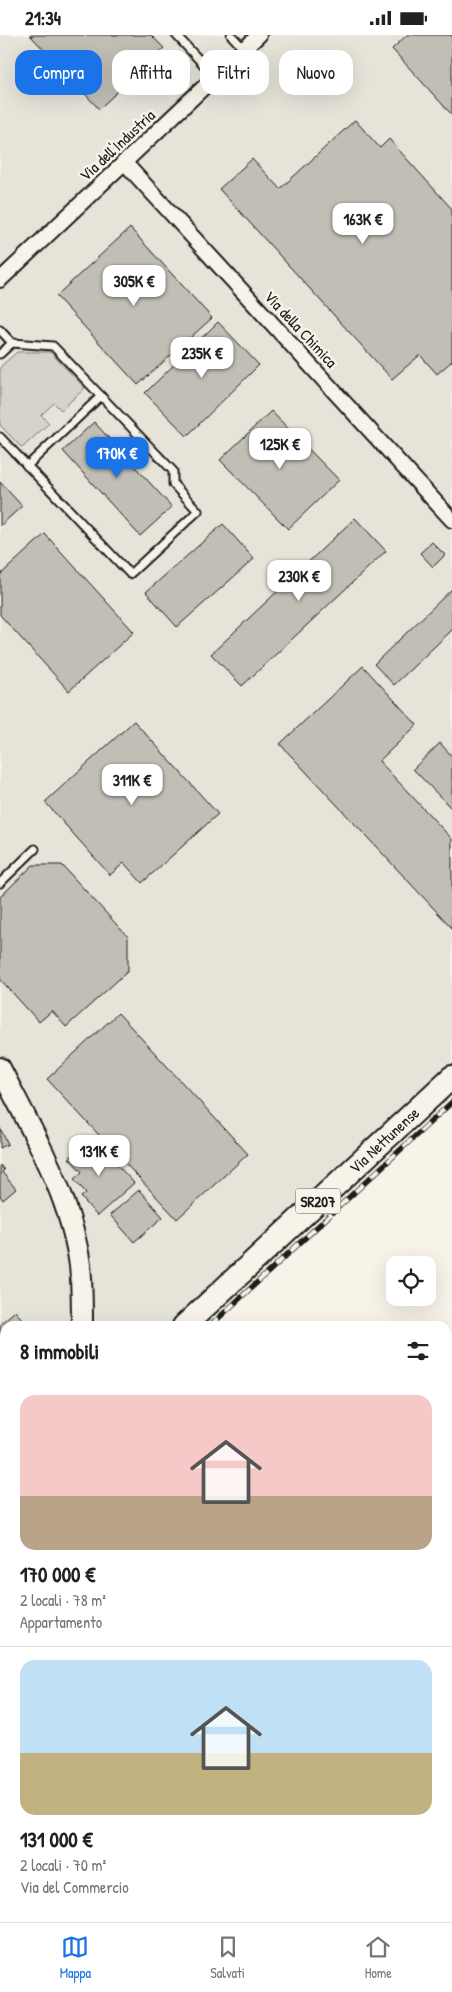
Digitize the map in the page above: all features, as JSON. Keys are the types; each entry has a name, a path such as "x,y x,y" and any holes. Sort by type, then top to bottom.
{"main road":[{"name":"Via Nettunense","path":"189,1321 452,1077"}],"street":[{"name":"Via dell'Industria","path":"244,49 259,35"},
{"name":"Via dell'Industria","path":"0,280 200,91"},
{"name":"Via della Chimica","path":"124,162 452,520"},
{"path":"0,1067 42,1149 68,1214 80,1265 82,1321"}],"lane":[{"path":"176,35 200,61"},
{"path":"231,35 244,49"},
{"path":"0,330 12,343 53,346 173,471 173,485 198,511 130,574 0,437"},
{"path":"0,354 12,343"},
{"path":"27,466 101,396"},
{"path":"0,883 35,849"}],"shaded area":[{"path":"0,35 452,35 452,1089 200,1321 0,1321"},
{"path":"17,352 50,352 85,388 61,410 54,403 41,415 49,423 22,448 0,425 0,367"}],"building":[{"path":"30,35 151,35 164,48 162,50 112,50 112,95 114,95 99,109 86,95 102,95 102,50 44,50"},
{"path":"407,35 452,35 452,115 392,49"},
{"path":"355,120 380,148 389,139 452,209 452,361 437,374 420,355 392,379 219,189 252,159 280,189"},
{"path":"130,228 212,318 138,385 56,296"},
{"path":"218,322 259,365 187,436 145,393"},
{"path":"271,411 339,480 288,529 220,460"},
{"path":"94,422 172,507 140,536 63,451"},
{"path":"0,482 22,506 0,526"},
{"path":"355,518 386,551 242,686 211,654"},
{"path":"223,524 254,559 177,627 146,592"},
{"path":"45,534 134,632 69,691 0,615 0,575"},
{"path":"432,542 445,555 433,567 420,553"},
{"path":"452,589 452,630 394,685 374,664"},
{"path":"363,666 417,725 379,761 452,839 452,928 280,744"},
{"path":"134,721 218,814 142,883 124,863 110,875 45,802"},
{"path":"440,743 452,756 452,809 413,769"},
{"path":"33,865 62,865 128,937 128,971 66,1027 52,1011 39,1022 0,979 0,897"},
{"path":"118,1013 248,1154 177,1219 47,1079"},
{"path":"0,1128 8,1144 0,1148"},
{"path":"92,1138 134,1183 97,1216 81,1197 86,1193 74,1179 82,1172 69,1158"},
{"path":"0,1165 4,1170 2,1172 16,1189 3,1200 0,1196"},
{"path":"139,1190 163,1217 134,1242 110,1215"},
{"path":"15,1311 24,1321 3,1321"}],"railway":[{"path":"215,1321 452,1102"}]}
